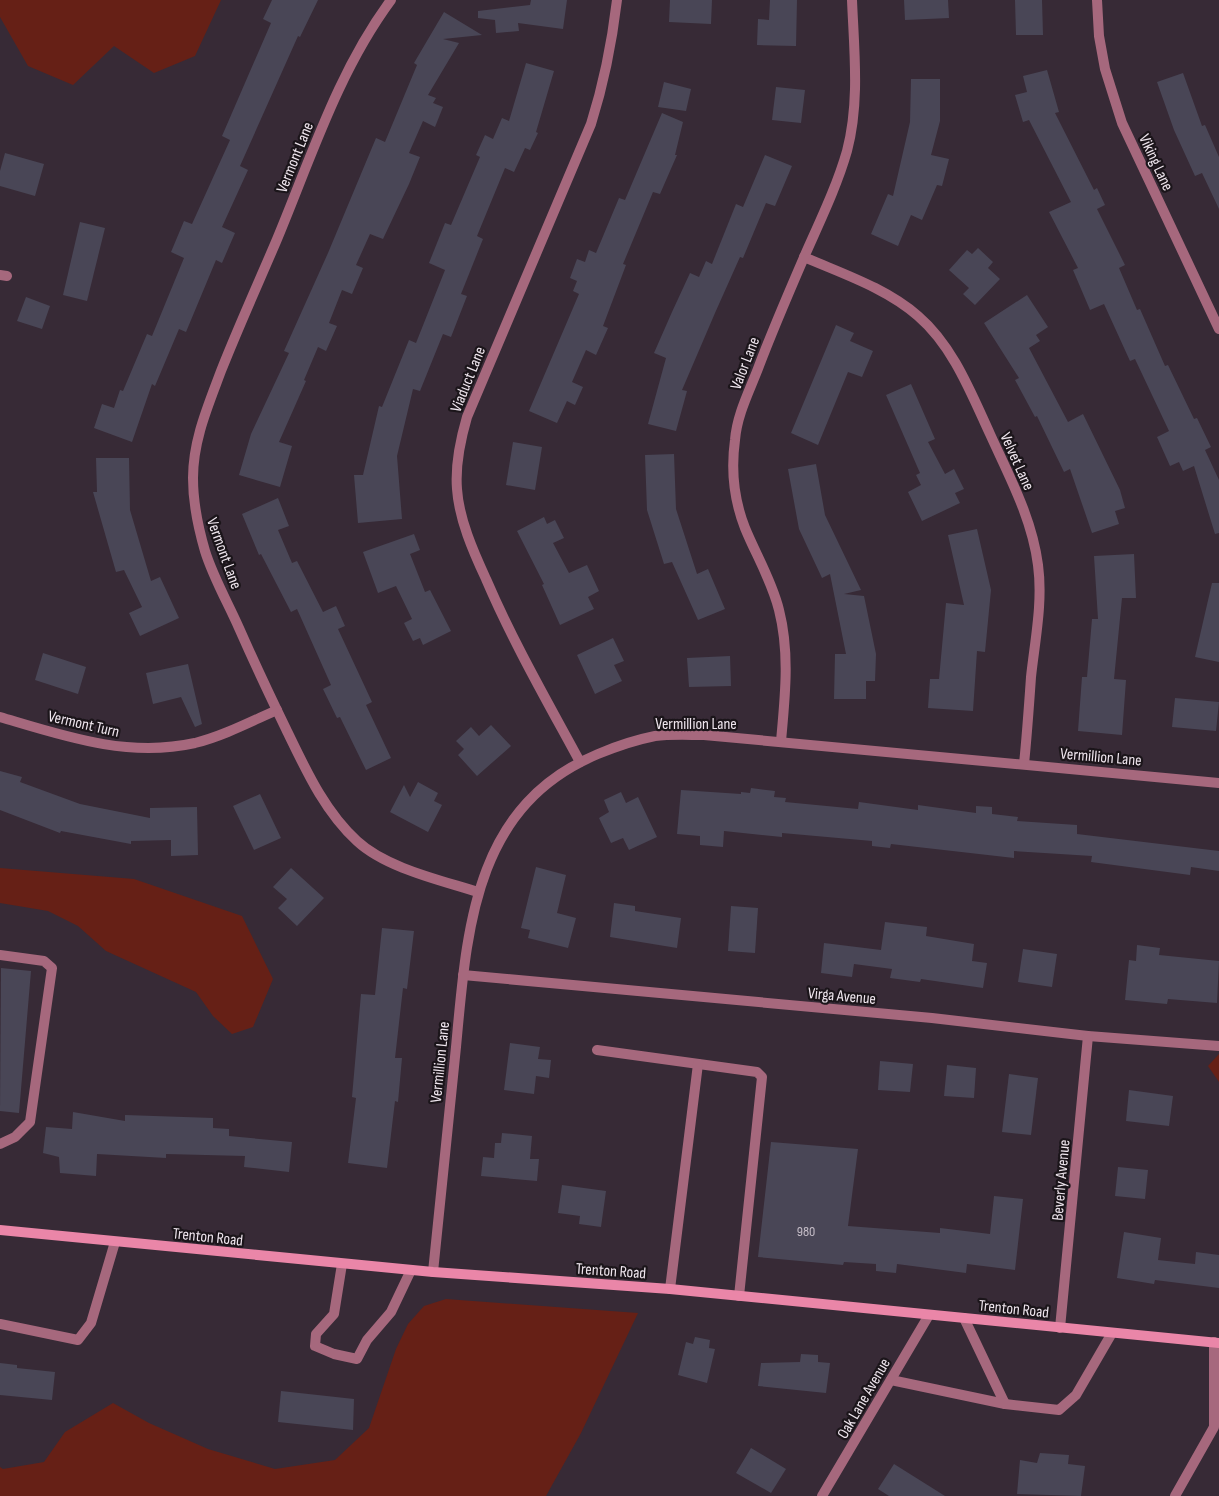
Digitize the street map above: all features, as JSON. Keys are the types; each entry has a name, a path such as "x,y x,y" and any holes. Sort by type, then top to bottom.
{"main road":[{"name":"Trenton Road","path":"0,1230 342,1264 739,1296 1217,1342"}],"street":[{"name":"Vermont Lane","path":"391,0 375,21 348,69 231,347 202,421 195,452 193,479 196,518 206,554 277,710 306,771 332,813 355,840 373,855 430,877 478,892"},
{"name":"Viaduct Lane","path":"580,762 500,611 475,554 460,506 457,488 457,456 467,418 480,384 591,124 600,94 612,37 616,0"},
{"name":"Valor Lane","path":"781,741 786,672 784,636 774,592 745,526 736,496 733,467 735,438 740,416 843,160 852,124 856,75 852,0"},
{"name":"Viking Lane","path":"1097,0 1099,36 1105,70 1122,123 1219,328"},
{"name":"Velvet Lane","path":"804,257 873,287 899,302 918,316 934,333 966,383 1015,488 1034,539 1038,566 1039,615 1024,764"},
{"name":"Vermont Turn","path":"0,716 101,745 169,748 230,731 277,710"},
{"name":"Vermillion Lane","path":"433,1272 463,975 470,925 478,892 491,855 505,831 522,808 561,772 625,743 657,736 704,735 1219,783"},
{"path":"0,955 44,961 52,968 30,1122 15,1137 0,1144"},
{"name":"Virga Avenue","path":"463,975 932,1018 1088,1036 1219,1046"},
{"name":"Beverly Avenue","path":"1060,1328 1088,1036"},
{"path":"597,1050 757,1072 762,1077 739,1296"},
{"path":"670,1290 698,1064"},
{"path":"0,1324 78,1340 91,1323 115,1242"},
{"path":"342,1264 334,1314 316,1334 315,1346 334,1354 357,1359 366,1340 391,1312 411,1270"},
{"name":"Oak Lane Avenue","path":"822,1496 929,1315"},
{"path":"964,1318 1005,1404"},
{"path":"891,1380 1005,1404 1059,1410 1076,1395 1095,1366 1112,1332"},
{"path":"1175,1496 1214,1428 1217,1342"}],"shaded area":[{"path":"0,0 221,0 195,56 154,73 114,46 73,85 28,66 0,17"},
{"path":"0,868 134,879 242,916 273,979 253,1027 232,1034 213,1016 196,992 106,951 78,926 48,911 0,903"},
{"path":"1219,1054 1219,1082 1208,1066"},
{"path":"446,1299 638,1313 581,1433 546,1496 0,1496 0,1467 3,1469 44,1462 65,1432 113,1403 149,1423 208,1449 275,1469 335,1460 369,1428 396,1349 408,1324 424,1306"}],"building":[{"path":"272,0 318,0 300,37 298,36 240,166 248,170 222,227 235,233 222,263 216,260 186,332 179,329 155,386 152,384 132,442 94,428 102,404 114,408 120,390 123,391 147,334 152,336 184,258 171,252 184,221 192,224 230,140 222,136 271,23 263,19"},
{"path":"531,0 567,0 563,29 518,23 519,31 496,33 495,20 478,18 478,11 530,5"},
{"path":"670,0 712,0 711,24 669,22"},
{"path":"770,0 797,0 796,46 757,45 758,19 769,20"},
{"path":"904,0 948,0 949,18 905,20"},
{"path":"1015,0 1042,0 1043,35 1016,35"},
{"path":"444,12 482,35 443,39 459,43 428,95 436,98 433,103 443,107 435,127 423,121 409,153 420,157 383,239 370,234 356,265 363,268 352,294 342,290 329,323 337,326 326,351 318,347 304,380 306,381 279,442 292,446 280,487 239,475 251,434 289,353 284,351 328,253 376,138 385,142 417,65 414,63"},
{"path":"526,63 554,71 536,132 538,133 530,150 525,148 514,172 505,168 477,236 483,239 461,294 467,296 451,337 443,334 420,391 413,389 397,456 402,519 358,523 354,475 363,475 379,406 382,407 409,340 416,343 445,270 429,263 445,223 451,225 480,157 476,155 485,135 493,139 502,118 509,121"},
{"path":"1047,70 1059,112 1055,113 1094,190 1097,188 1105,205 1097,209 1125,265 1119,268 1137,310 1140,309 1165,366 1168,365 1194,419 1197,418 1211,447 1205,450 1219,480 1219,533 1215,534 1194,466 1183,471 1179,462 1170,466 1157,437 1169,431 1135,359 1130,361 1104,304 1090,310 1073,270 1078,268 1049,212 1071,202 1029,120 1023,122 1015,95 1027,92 1023,76"},
{"path":"1183,73 1202,126 1205,125 1219,157 1219,209 1202,173 1195,176 1174,130 1157,82"},
{"path":"911,79 940,79 940,121 931,155 949,159 942,186 937,185 922,220 911,215 898,246 871,234 888,194 893,196 910,122"},
{"path":"664,82 691,89 686,111 658,107"},
{"path":"776,87 805,90 801,123 772,120"},
{"path":"662,113 683,122 675,155 677,155 660,194 653,192 623,264 626,265 603,326 608,328 596,355 586,350 572,382 583,387 575,405 567,401 557,423 529,411 579,294 573,291 577,281 570,278 577,259 585,262 589,250 596,253 619,198 625,200"},
{"path":"5,153 44,164 35,196 0,186 0,171"},
{"path":"765,155 792,166 775,206 766,203 743,258 740,257 715,313 682,390 687,391 676,431 648,424 666,358 654,353 690,273 699,277 706,261 712,264 736,204 743,207"},
{"path":"80,222 105,228 87,301 63,295"},
{"path":"978,248 993,262 988,268 1000,279 975,305 963,294 969,288 949,270 967,250 972,254"},
{"path":"1027,295 1048,327 1036,335 1040,341 1029,348 1068,422 1083,414 1120,490 1125,508 1115,511 1119,524 1092,533 1070,469 1064,472 1037,416 1035,417 1015,380 1019,378 984,323"},
{"path":"26,297 50,306 42,329 17,321"},
{"path":"836,325 854,333 850,341 873,351 862,377 848,372 818,445 791,433"},
{"path":"911,384 935,439 928,442 945,474 954,469 964,489 955,493 960,503 922,521 908,492 921,485 916,475 920,473 886,395"},
{"path":"513,442 542,447 535,490 506,485"},
{"path":"674,454 676,509 697,574 708,569 725,609 698,620 672,562 664,564 647,510 645,455"},
{"path":"96,458 129,458 130,510 151,581 160,577 179,618 140,636 129,613 142,607 124,570 116,572 93,492 97,492"},
{"path":"816,464 825,515 861,590 844,594 864,596 876,654 875,681 866,681 866,699 834,699 835,654 846,654 830,574 822,578 799,529 788,469"},
{"path":"278,498 289,526 278,530 292,563 297,561 323,612 336,606 345,626 338,629 372,702 366,705 391,758 366,770 340,717 337,718 323,689 331,685 297,609 291,612 261,554 259,555 242,514"},
{"path":"544,517 547,524 555,520 564,538 553,543 569,573 587,565 599,591 588,597 594,609 560,625 542,585 544,584 517,531"},
{"path":"977,529 991,590 985,652 977,651 973,711 928,708 930,679 939,679 946,603 964,605 948,535"},
{"path":"414,534 420,550 410,554 425,592 430,590 451,631 423,645 420,638 413,641 404,623 412,619 396,586 378,593 363,552"},
{"path":"1134,554 1136,598 1122,598 1114,679 1126,680 1122,735 1078,731 1082,677 1087,677 1092,619 1098,619 1094,556"},
{"path":"1212,583 1219,583 1219,662 1195,657"},
{"path":"613,638 624,661 614,665 622,681 595,694 577,655"},
{"path":"43,653 86,667 78,694 35,680"},
{"path":"730,656 731,686 689,687 687,658"},
{"path":"188,664 202,724 195,727 181,697 153,704 146,673"},
{"path":"1175,698 1219,702 1216,731 1172,727"},
{"path":"491,725 511,746 477,776 458,755 464,749 456,741 471,727 479,736"},
{"path":"0,771 22,777 20,782 80,804 150,818 150,808 197,807 198,855 171,856 171,840 131,841 131,844 61,831 60,833 0,810"},
{"path":"418,782 438,793 434,801 442,805 428,832 390,812 404,785 410,797"},
{"path":"751,788 775,791 774,797 786,798 785,802 858,809 859,802 918,810 918,805 976,813 976,806 992,807 992,814 1018,817 1017,821 1077,825 1077,834 1219,851 1219,871 1191,867 1190,875 1091,862 1092,856 1014,851 1014,858 891,844 890,848 872,846 872,841 782,833 782,837 724,831 723,847 700,845 700,836 677,834 681,790 741,794 741,792 750,793"},
{"path":"621,792 626,803 638,797 657,837 629,850 623,838 611,843 599,818 609,812 604,800"},
{"path":"260,794 281,838 254,850 233,806"},
{"path":"536,867 566,875 557,913 576,918 568,948 528,938 530,930 521,928"},
{"path":"291,868 324,898 297,926 278,908 287,899 273,887"},
{"path":"614,903 635,906 635,911 681,918 677,948 610,937"},
{"path":"731,906 758,908 755,953 728,951"},
{"path":"885,922 927,927 926,936 974,944 972,961 987,963 983,988 921,979 920,982 890,978 892,969 854,964 852,977 821,973 824,943 881,950"},
{"path":"382,928 414,931 407,989 403,988 395,1058 402,1058 398,1102 395,1101 387,1168 348,1163 356,1098 352,1097 361,994 375,995"},
{"path":"1137,945 1160,948 1159,955 1219,961 1217,1003 1168,999 1167,1004 1125,1000 1129,960 1136,961"},
{"path":"1023,949 1057,954 1052,987 1018,982"},
{"path":"1,968 31,971 19,1113 0,1111"},
{"path":"510,1043 540,1047 538,1059 551,1060 549,1078 536,1076 534,1094 504,1090"},
{"path":"880,1061 913,1064 910,1092 878,1090"},
{"path":"947,1065 976,1068 974,1098 944,1096"},
{"path":"1009,1074 1038,1078 1031,1135 1002,1132"},
{"path":"1129,1090 1173,1096 1169,1126 1126,1121"},
{"path":"73,1112 125,1121 125,1115 213,1118 213,1128 229,1129 229,1136 292,1142 289,1172 244,1167 245,1156 166,1154 166,1158 97,1154 96,1176 60,1173 59,1157 43,1153 46,1127 72,1129"},
{"path":"502,1133 532,1136 530,1159 539,1159 537,1181 481,1176 483,1157 494,1158 495,1143 501,1143"},
{"path":"771,1142 858,1149 848,1226 940,1233 940,1228 990,1234 994,1196 1023,1199 1015,1270 967,1264 966,1273 897,1264 896,1273 876,1271 876,1264 844,1262 843,1265 758,1257"},
{"path":"1118,1167 1148,1170 1145,1199 1115,1196"},
{"path":"562,1185 606,1191 601,1227 579,1224 580,1216 558,1213"},
{"path":"1124,1232 1161,1238 1158,1260 1195,1264 1196,1252 1219,1255 1219,1288 1155,1280 1154,1284 1117,1278"},
{"path":"695,1337 710,1340 709,1348 715,1349 707,1383 678,1375 686,1342 693,1344"},
{"path":"801,1354 818,1355 818,1362 830,1363 826,1393 758,1386 761,1363 800,1362"},
{"path":"0,1363 17,1365 17,1368 55,1372 52,1400 0,1395"},
{"path":"281,1391 354,1399 353,1430 278,1422"},
{"path":"751,1448 786,1469 771,1493 736,1473"},
{"path":"1040,1453 1069,1455 1068,1464 1085,1466 1081,1496 1017,1494 1020,1460 1037,1463"},
{"path":"894,1464 945,1496 889,1496 878,1489"}]}
